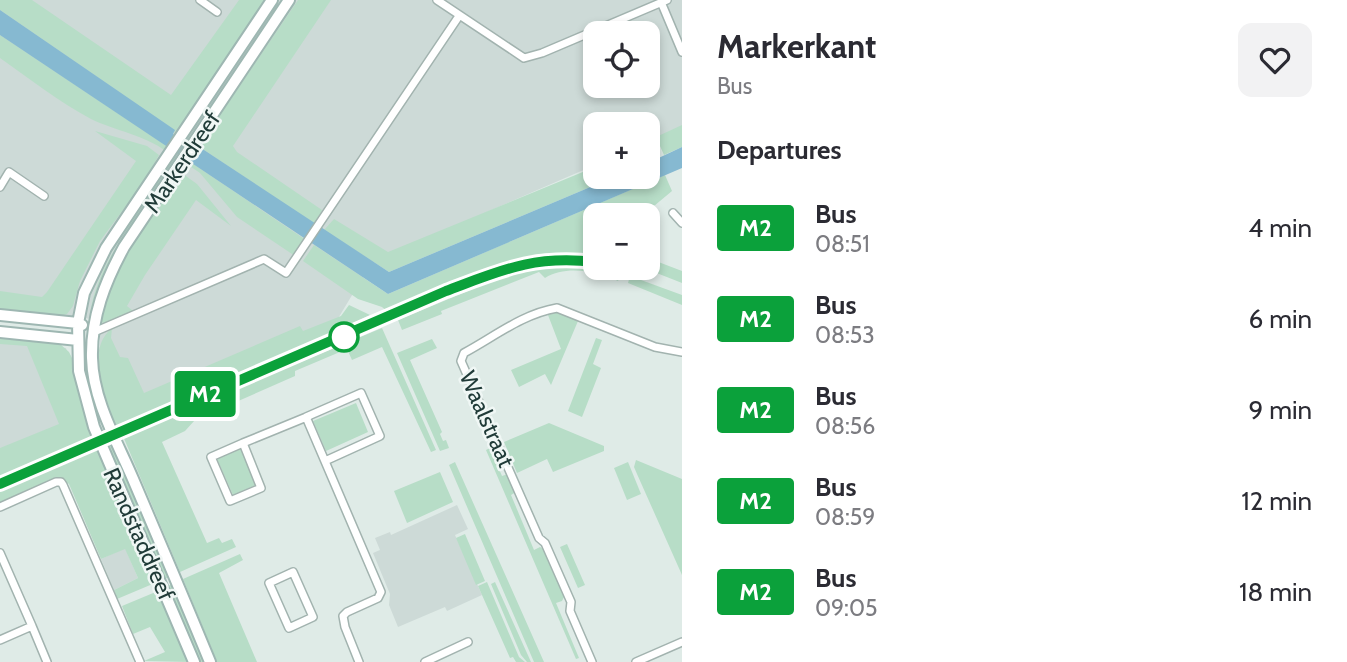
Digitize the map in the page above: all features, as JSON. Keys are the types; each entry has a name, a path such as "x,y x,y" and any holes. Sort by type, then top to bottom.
{"main road":[{"name":"Markerdreef","path":"78,323 84,293 106,248 272,0"},
{"name":"Markerdreef","path":"94,332 99,303 124,247 289,0"},
{"path":"0,315 78,323 94,332"},
{"name":"Randstaddreef","path":"78,323 79,371 90,415 194,662"},
{"path":"0,331 78,340 94,332"},
{"name":"Randstaddreef","path":"94,332 92,359 101,405 210,662"}],"street":[{"path":"200,0 217,12"},
{"path":"437,0 524,58 542,53 664,1 682,52"},
{"path":"94,332 264,259 286,272 459,16"},
{"path":"0,166 44,196"},
{"path":"0,187 9,172"},
{"path":"673,214 682,223"},
{"name":"Waalstraat","path":"592,662 570,611 571,603 545,543 539,538 461,361 464,353 493,338 506,327 557,308 655,347 682,352"},
{"path":"243,443 261,488 229,501 211,457 243,443 309,416 361,393 380,436 326,461"},
{"path":"309,416 306,417 381,592 378,598 343,616 359,662"},
{"path":"0,507 56,482 63,485 140,662"},
{"path":"0,553 47,662"},
{"path":"293,572 313,617 289,628 269,583 293,572"},
{"path":"0,640 32,626"},
{"path":"425,662 438,659 468,642"},
{"path":"636,662 682,642"}],"shaded area":[{"path":"0,0 682,0 682,127 660,137 660,112 583,112 583,170 372,262 328,335 117,423 100,356 100,320 0,308"},
{"path":"0,338 66,348 88,419 0,459"},
{"path":"457,505 468,529 455,535 482,595 447,611 445,607 398,627 389,605 390,594 373,553 380,550 375,538 390,532 391,535"},
{"path":"125,548 138,578 114,590 101,559"}],"green space":[{"path":"0,0 32,0 171,95 239,0 268,0 187,118 173,134 174,130 0,10"},
{"path":"298,0 331,0 233,146 237,152 322,210 316,225 201,148 211,128"},
{"path":"0,35 167,146 166,151 149,141 91,119 45,90 0,58"},
{"path":"682,125 682,147 664,155 660,146 660,135"},
{"path":"95,131 147,146 159,155 144,182 100,241 80,281 73,306 67,314 57,317 0,310 0,291 42,297 47,292 136,161"},
{"path":"180,155 306,240 295,256 237,217 200,173 178,158"},
{"path":"175,156 178,158 108,267 92,315 90,313 95,292 113,253 161,175"},
{"path":"583,172 583,189 586,189 389,272 324,230 334,219 388,252"},
{"path":"183,174 197,184 231,226 196,200 127,306 133,311 103,323 104,302 120,263 144,224"},
{"path":"665,175 672,191 658,203 600,203 632,189 660,189 660,177"},
{"path":"583,210 583,255 547,253 513,260 389,313 382,307 358,299 303,261 314,245 388,294"},
{"path":"545,263 583,263 583,271 562,272 545,278 539,272 441,311 442,314 402,330 398,320 523,268"},
{"path":"660,263 682,271 682,283 660,274"},
{"path":"629,280 641,280 682,295 682,305 628,283"},
{"path":"349,305 370,315 328,335 328,339 115,426 102,389 98,362 99,349 112,328 111,338 120,357 128,358 144,393 300,326 303,331 341,316"},
{"path":"558,311 578,321 551,385 545,374 519,387 511,370 561,349 548,315"},
{"path":"382,328 436,450 431,452 382,347 352,360 347,349 295,371 295,376 195,420 185,431 162,442 207,543 219,538 222,543 232,539 236,547 180,572 123,436"},
{"path":"0,337 60,344 69,352 80,398 95,437 0,478 0,448 59,424 27,346 0,344"},
{"path":"596,338 602,340 593,364 601,368 582,417 568,411"},
{"path":"432,339 437,348 410,360 442,432 440,434 443,441 446,440 449,448 440,451 397,353"},
{"path":"356,403 368,432 326,451 313,421"},
{"path":"549,423 604,446 604,451 553,472 547,459 517,473 504,442"},
{"path":"110,442 170,577 164,579 107,445"},
{"path":"98,447 155,583 117,599 114,590 138,578 125,549 101,559 69,484 60,478 54,479 0,503 0,490"},
{"path":"241,448 256,485 233,495 217,459"},
{"path":"490,448 502,476 508,474 516,492 511,495 534,550 540,547 545,550 565,595 562,601 556,603 579,658 576,659 486,450"},
{"path":"636,460 682,479 682,575 634,467"},
{"path":"455,462 544,662 534,662 449,465"},
{"path":"628,462 641,494 627,500 614,468"},
{"path":"440,472 453,502 407,523 394,491"},
{"path":"465,534 485,581 476,585 456,538"},
{"path":"567,544 585,585 578,588 560,547"},
{"path":"240,554 243,560 219,573 257,662 217,662 183,579"},
{"path":"487,582 519,657 525,662 516,662 513,657 510,658 478,586"},
{"path":"495,582 531,662 527,662 521,655 491,584"},
{"path":"173,584 207,662 198,662 167,586"},
{"path":"158,591 190,662 144,661 165,652 150,627 133,634 122,606"}],"water":[{"path":"0,10 175,130 173,134 198,151 201,148 389,272 586,189 633,189 600,203 583,203 583,210 388,294 0,35"},
{"path":"682,147 682,168 660,177 660,157"}],"bus line":[{"name":"M2","path":"0,484 446,291 512,266 540,261 583,261"}]}
